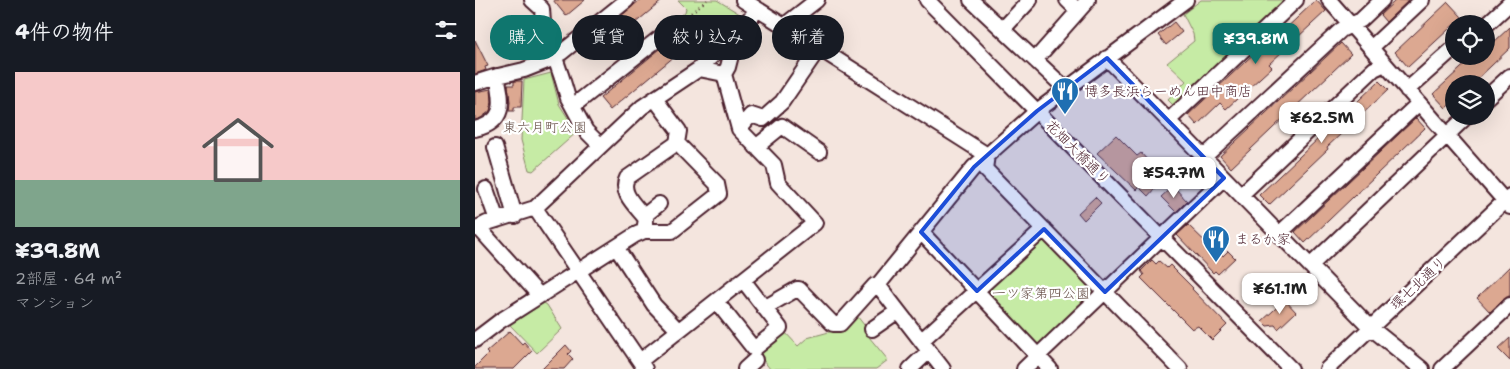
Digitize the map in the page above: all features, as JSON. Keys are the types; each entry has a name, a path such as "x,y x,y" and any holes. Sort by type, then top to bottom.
{"street":[{"path":"562,51 627,0"},
{"path":"743,0 772,19"},
{"path":"798,15 817,0"},
{"name":"花畑大橋通り","path":"927,0 1291,369"},
{"path":"971,0 1066,89"},
{"path":"1003,29 1030,0"},
{"path":"1067,0 1078,11"},
{"path":"1035,60 1088,0"},
{"path":"764,308 799,289 833,324 840,324 875,286 879,285 974,168 987,155 1037,111 1185,0"},
{"path":"1168,121 1296,0"},
{"path":"1204,157 1341,30 1361,20 1382,0"},
{"path":"1371,48 1422,0"},
{"path":"1332,1 1407,90 1508,202"},
{"path":"1495,17 1510,3"},
{"path":"753,15 758,10"},
{"path":"573,106 654,42"},
{"path":"1407,90 1445,56"},
{"path":"1107,58 1371,328 1422,369"},
{"path":"475,83 524,70 547,60"},
{"path":"555,60 563,78 568,98 587,131 600,145"},
{"path":"539,296 477,228 535,208 642,107 699,69 708,60"},
{"path":"724,74 729,67 731,60"},
{"path":"739,129 751,114 763,119 782,102 811,60"},
{"path":"838,60 987,155"},
{"path":"1241,195 1374,69 1385,64"},
{"path":"699,69 724,74"},
{"path":"535,208 643,365 678,330 815,223 778,183 774,165 739,129 724,74"},
{"path":"475,129 489,125 499,114 501,106 497,76"},
{"path":"1495,90 1510,76"},
{"path":"644,231 646,219 624,191 624,184 627,178 677,143 679,131 655,99"},
{"path":"1279,234 1410,109 1419,103"},
{"path":"1310,266 1458,125"},
{"path":"756,146 782,126 819,152"},
{"path":"475,340 500,321 577,270 644,231 672,232 719,194 717,184 677,143"},
{"path":"495,147 515,216"},
{"path":"987,155 985,169 1179,369"},
{"path":"1024,369 1224,178"},
{"path":"487,189 497,220"},
{"name":"環七北通り","path":"1327,369 1508,202"},
{"path":"644,216 659,204"},
{"path":"910,369 925,346 977,291 1044,229"},
{"path":"921,232 1050,369"},
{"path":"616,247 654,305 678,330"},
{"path":"716,301 754,349 780,328 743,280"},
{"path":"879,285 943,369"},
{"path":"1442,369 1510,305"},
{"path":"872,329 898,311"}],"path":[{"path":"688,15 707,0"}],"highlighted area":[{"path":"1107,58 1224,178 1105,292 1044,229 977,291 921,232 974,167 1037,111"}],"green space":[{"path":"678,0 717,0 741,15 682,15 686,8"},
{"path":"1201,0 1291,0 1177,109 1168,100 1186,81 1167,63 1194,41 1193,34 1183,14"},
{"name":"東六月町公園","path":"551,73 559,104 577,132 533,171 529,170 521,140 524,80"},
{"name":"一ツ家第四公園","path":"1043,239 1096,288 1096,294 1041,346 1035,346 987,293 987,288"},
{"path":"544,303 562,329 537,353 510,325"},
{"path":"854,312 871,334 869,337 888,360 876,369 770,369 757,352 783,330 798,346 807,338 840,329"}],"building":[{"path":"553,0 585,0 566,16"},
{"path":"640,0 663,0 644,16 622,15"},
{"path":"1316,0 1326,11 1269,64 1272,67 1226,109 1220,103 1197,125 1188,115 1260,48 1262,51"},
{"path":"1396,0 1409,0 1386,22 1380,15"},
{"path":"1448,2 1460,15 1445,15 1445,33 1408,67 1395,52"},
{"path":"1174,22 1182,32 1166,45 1158,35"},
{"path":"1510,27 1510,48 1495,62 1495,41"},
{"path":"475,40 488,66 485,67 486,70 475,74"},
{"path":"1341,43 1351,54 1231,168 1220,156"},
{"path":"654,54 654,60 670,60 610,110 600,98"},
{"path":"1464,65 1492,65 1482,75 1454,75"},
{"path":"514,81 522,81 521,107 514,107 514,111 509,111 508,85 514,85"},
{"path":"1379,81 1388,90 1269,205 1259,195"},
{"path":"1445,83 1445,107 1433,94"},
{"path":"491,89 492,102 490,111 475,120 475,92"},
{"path":"1416,118 1425,128 1305,243 1295,232"},
{"path":"1116,135 1137,156 1141,153 1149,162 1139,172 1155,188 1148,196 1139,187 1136,190 1097,153"},
{"path":"1173,186 1187,201 1176,212 1161,197"},
{"path":"1095,197 1101,203 1084,220 1078,213"},
{"path":"1188,225 1217,253 1219,251 1223,256 1228,251 1235,258 1218,274 1215,271 1213,273 1177,235"},
{"path":"1152,260 1156,264 1159,261 1167,268 1170,265 1227,325 1212,340 1198,326 1192,329 1141,278 1144,275 1141,271"},
{"path":"1510,266 1510,295 1490,312 1477,298"},
{"path":"1285,300 1296,312 1278,329 1275,325 1267,326 1262,321"},
{"path":"510,331 522,344 524,342 532,351 514,369 475,369 488,354 486,352"},
{"path":"1510,338 1510,361 1498,349"},
{"path":"566,345 571,351 568,354 573,359 564,369 542,369"}],"place":[{"name":"博多長浜らーめん田中商店","path":"1065,115"},
{"name":"まるか家","path":"1216,263"}]}
